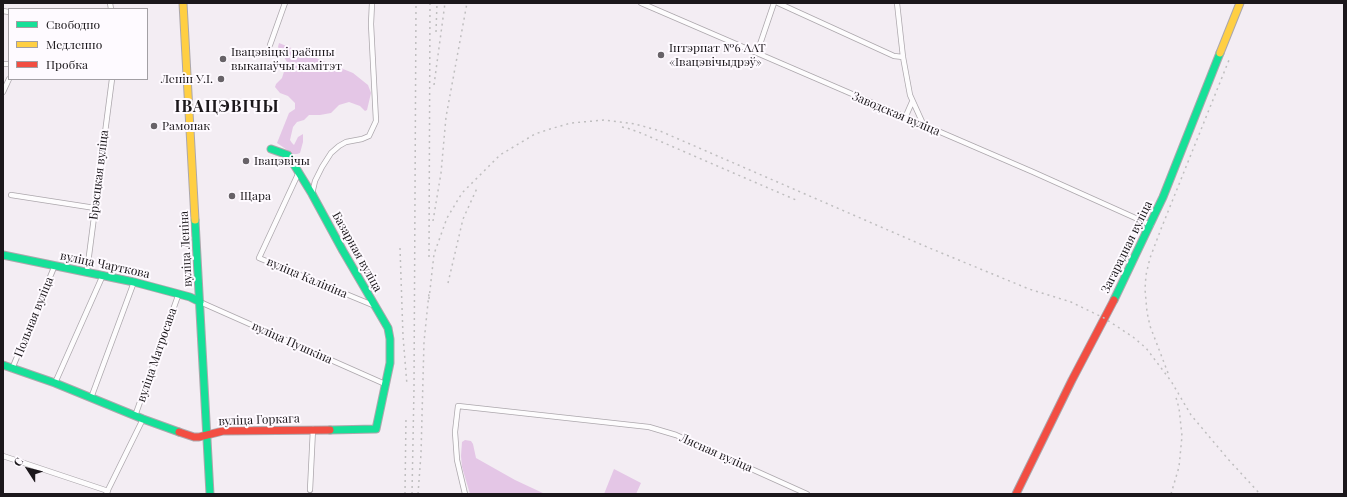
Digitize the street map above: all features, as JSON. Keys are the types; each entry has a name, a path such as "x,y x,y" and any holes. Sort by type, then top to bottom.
{"main road":[{"name":"вуліца Леніна","path":"183,3 210,494"},
{"name":"Загарадная вуліца","path":"1016,494 1164,197 1240,3"},
{"name":"Базарная вуліца","path":"271,149 288,154 388,328 390,339 390,363 376,429 313,429"},
{"name":"вуліца Чарткова","path":"3,255 87,271 134,282 190,296 200,302"},
{"name":"вуліца Горкага","path":"3,365 194,437 223,431 313,429"}],"street":[{"path":"270,45 285,3"},
{"path":"312,194 316,181 331,153 346,142 369,136 376,121 371,24 372,3"},
{"name":"Заводская вуліца","path":"641,3 1151,225"},
{"path":"757,53 774,3"},
{"path":"778,3 894,56 902,57"},
{"path":"897,3 902,57 912,102 924,126"},
{"path":"3,92 9,80"},
{"name":"Брэсцкая вуліца","path":"87,271 112,80"},
{"path":"905,118 912,102"},
{"name":"вуліца Калініна","path":"298,172 259,258 375,306"},
{"path":"11,195 95,208"},
{"name":"Польная вуліца","path":"12,369 55,265"},
{"path":"55,384 103,275"},
{"path":"91,398 134,282"},
{"name":"вуліца Матросава","path":"135,416 179,293"},
{"name":"вуліца Пушкіна","path":"200,302 385,384"},
{"name":"Лясная вуліца","path":"465,494 457,460 455,432 458,406 649,427 676,435 807,494"},
{"name":"вуліца Матросава","path":"107,492 143,419"},
{"path":"310,490 313,429"},
{"path":"3,456 107,492"}],"shaded area":[{"path":"279,43 353,73 368,85 371,93 367,110 365,111 360,106 349,102 339,105 331,113 309,115 304,120 297,122 293,127 290,140 294,145 298,137 303,134 303,142 300,153 297,154 293,154 277,143 289,113 295,109 295,103 288,96 280,93 275,87 282,78 287,62 278,47"},
{"path":"465,440 471,441 473,444 476,458 515,480 545,494 470,494 462,467 462,442"},
{"path":"614,469 641,483 636,494 604,494"}],"railway":[{"path":"412,494 416,3"},
{"path":"429,257 430,3"},
{"path":"436,32 437,3"},
{"path":"434,85 445,3"},
{"path":"433,221 441,173 446,117 467,3"},
{"path":"1168,373 1150,326 1145,289 1146,275 1150,258 1161,229 1229,60"},
{"path":"429,299 434,254 447,218 462,193 500,155 535,134 571,123 605,120 635,124 660,131 927,247 1029,289 1071,302 1104,318 1133,337 1146,348 1171,381 1191,415 1260,494"},
{"path":"622,127 641,133 796,200"},
{"path":"448,283 463,219 478,186"},
{"path":"400,248 403,336 407,385"},
{"path":"418,494 421,454 424,342 429,293"},
{"path":"1171,494 1179,467 1182,436 1179,408 1175,394"},
{"path":"405,494 406,416"}],"traffic: fast":[{"path":"1114,300 1163,197 1220,53"},
{"path":"271,149 288,155 312,194 388,328 390,339 390,363 376,429 330,430"},
{"path":"195,220 210,494"},
{"path":"3,255 134,282 190,297 200,302"},
{"path":"3,365 55,383 179,432"}],"traffic: slow":[{"path":"183,3 195,220"},
{"path":"1220,53 1240,3"}],"traffic: jam":[{"path":"1016,494 1072,380 1114,300"},
{"path":"179,432 194,437 199,437 223,431 330,430"}],"place":[{"name":"Інтэрнат №6 ААТ «Івацэвічыдрэў»","path":"661,55"},
{"name":"Івацэвіцкі раённы выканаўчы камітэт","path":"223,59"},
{"name":"Ленін У.І.","path":"221,79"},
{"name":"Рамонак","path":"154,126"},
{"name":"Івацэвічы","path":"246,161"},
{"name":"Щара","path":"232,196"}],"district":[{"name":"ІВАЦЭВІЧЫ","path":"227,107"}]}
